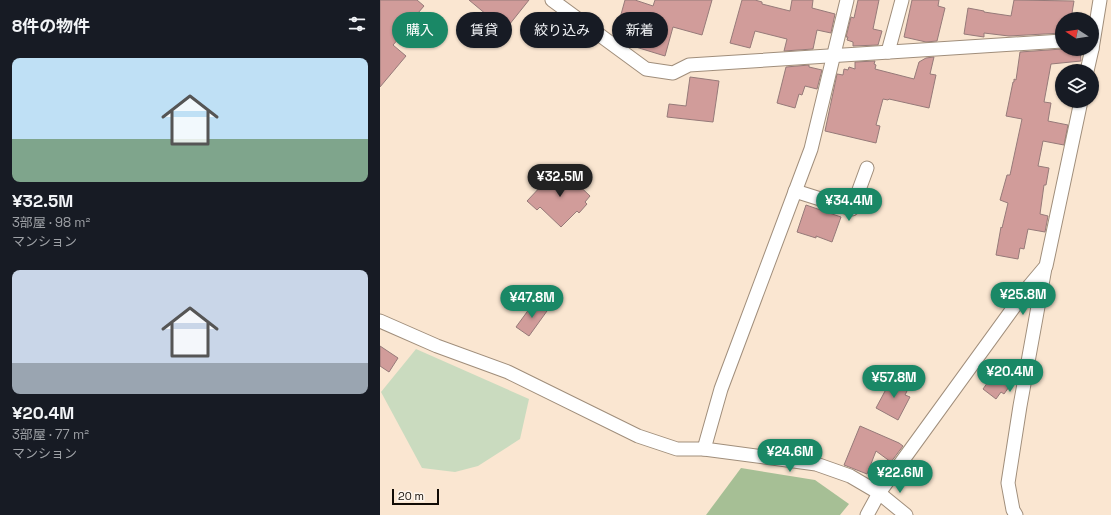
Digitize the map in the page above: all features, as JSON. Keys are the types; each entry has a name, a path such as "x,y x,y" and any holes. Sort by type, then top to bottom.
{"street":[{"path":"552,0 646,69 673,73 689,65 1055,41"},
{"path":"704,449 721,388 810,149 847,0"},
{"path":"888,52 902,0"},
{"path":"1098,12 1100,0"},
{"path":"1016,515 1013,510 1008,483 1020,406 1046,266 1080,108"},
{"path":"795,191 852,209 867,168"},
{"path":"867,515 879,494 1030,285 1046,266"},
{"path":"380,321 437,346 508,372 638,436 677,449 704,449 816,464 850,476 879,494 906,515"}],"green space":[{"path":"416,349 529,399 520,439 478,466 455,472 422,468 381,392"},
{"path":"741,468 815,480 849,504 840,515 706,515"}],"building":[{"path":"380,0 417,0 424,6 419,12 392,12 392,48 397,48 406,56 380,87"},
{"path":"469,0 529,0 512,21 512,12 483,12"},
{"path":"625,0 635,0 653,6 655,0 712,0 702,35 673,27 668,45 668,12 622,12"},
{"path":"742,0 755,0 762,2 762,4 790,11 792,0 813,0 812,8 835,14 831,33 817,30 813,49 784,51 787,39 755,31 750,48 730,43"},
{"path":"858,0 879,0 873,29 882,31 878,45 853,46 853,42 847,40 848,37 846,37 851,17 854,18"},
{"path":"912,0 939,0 938,6 945,8 937,41 926,42 904,37"},
{"path":"1014,0 1074,1 1072,12 1055,12 1055,33 1009,36 984,33 984,37 964,34 968,8 1011,16"},
{"path":"639,48 667,48 665,56"},
{"path":"1055,50 1055,56 1081,56 1081,61 1051,64 1044,102 1051,103 1048,121 1068,125 1064,145 1043,141 1038,166 1049,168 1046,185 1044,185 1040,214 1048,216 1045,232 1028,229 1024,249 1020,248 1018,259 996,255 1001,227 1002,228 1008,203 1000,200 1007,175 1010,175 1022,119 1006,116 1013,82 1014,79 1016,80 1020,52"},
{"path":"934,57 930,74 936,75 929,108 883,99 876,125 880,126 876,143 825,131 837,74 843,75 844,69 848,70 849,67 855,69 855,62 875,61 875,69 914,79 919,62 926,58"},
{"path":"809,65 809,67 822,70 817,89 805,86 802,95 799,94 795,108 777,103 786,67"},
{"path":"690,77 719,81 713,122 667,117 669,104 686,106"},
{"path":"560,171 570,181 571,178 590,196 585,202 587,204 579,213 577,211 561,227 540,207 537,210 527,201 544,183"},
{"path":"806,205 841,217 832,242 816,236 816,238 797,232"},
{"path":"535,301 547,311 529,336 516,327"},
{"path":"380,346 398,358 389,372 380,366"},
{"path":"1000,365 1016,377 1004,394 1001,392 996,399 983,389"},
{"path":"892,378 907,386 905,395 910,397 898,420 876,408"},
{"path":"860,426 903,446 891,462 876,451 867,474 844,465"}]}
